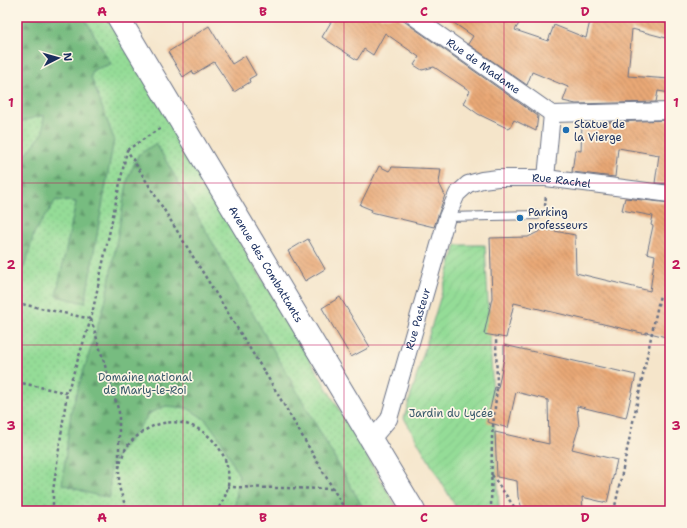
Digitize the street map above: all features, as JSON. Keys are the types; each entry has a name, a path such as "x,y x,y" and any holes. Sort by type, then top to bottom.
{"main road":[{"name":"Avenue des Combattants","path":"118,17 414,511"}],"street":[{"name":"Rue de Madame","path":"414,17 552,114"},
{"path":"546,178 552,114 670,111"},
{"name":"Rue Rachel","path":"457,194 468,184 498,178 546,178 670,194"},
{"name":"Rue Pasteur","path":"371,440 388,419 447,216 457,194"}],"lane":[{"path":"447,216 537,214"}],"path":[{"path":"53,511 53,492 67,393 91,319 127,150 178,116"},
{"path":"127,150 270,380 346,511"},
{"path":"545,207 546,178"},
{"path":"614,511 660,294"},
{"path":"17,303 91,319"},
{"path":"91,319 119,412 119,487 125,505 130,511"},
{"path":"491,511 492,436 497,388 496,337"},
{"path":"17,382 67,393"},
{"path":"119,468 125,450 136,436 150,427 166,422 184,423 200,429 213,440 223,454 228,470 227,487 221,505 216,511"},
{"path":"492,474 517,511"},
{"path":"227,487 334,488"}],"green space":[{"name":"Domaine national de Marly-le-Roi","path":"17,17 108,17 399,511 17,511"},
{"path":"17,17 84,17 111,64 93,70 91,77 114,139 85,303 56,296 76,202 56,200 34,233 27,260 17,280 17,166 43,133 44,115 23,121 17,125"},
{"path":"156,143 365,511 234,511 239,476 222,442 206,420 187,408 166,406 150,413 110,466 110,498 91,494 62,484 71,411 106,299 128,178 138,155"},
{"name":"Jardin du Lycée","path":"456,245 485,245 499,508 501,511 458,511 404,418"}],"building":[{"path":"334,17 398,17 538,116 536,131 514,120 509,129 478,114 463,103 470,91 434,67 422,70 414,65 419,57 385,33 373,55 364,49 357,60 322,37"},
{"path":"445,17 523,17 515,30 548,41 554,25 586,38 591,17 649,17 648,20 670,23 670,39 632,29 628,76 670,79 670,93 658,91 656,102 576,104 563,101 568,87 532,72 527,85 468,44 473,36"},
{"path":"209,26 232,64 245,56 256,75 249,79 250,82 234,92 214,62 194,74 192,71 183,77 168,52"},
{"path":"670,120 670,184 655,183 659,155 618,148 615,177 572,172 575,150 581,151 582,123"},
{"path":"379,166 389,171 392,167 441,169 439,183 445,195 434,227 371,212 372,210 360,205"},
{"path":"625,198 670,203 670,338 646,332 646,334 514,303 506,338 484,334 492,298 490,238 528,237 544,229 575,235 576,273 650,291 655,255 647,253 653,226 651,225 653,216 622,210"},
{"path":"308,239 325,269 305,281 288,251"},
{"path":"340,297 370,347 351,357 322,308"},
{"path":"504,345 636,375 626,418 577,406 579,427 572,449 617,460 607,503 582,497 583,511 523,511 518,497 517,481 497,477 495,432 549,444 548,400 516,392 508,428 487,422 495,387 498,388 504,358"}],"place":[{"name":"Statue de la Vierge","path":"566,130"},
{"name":"Parking professeurs","path":"520,218"}]}
